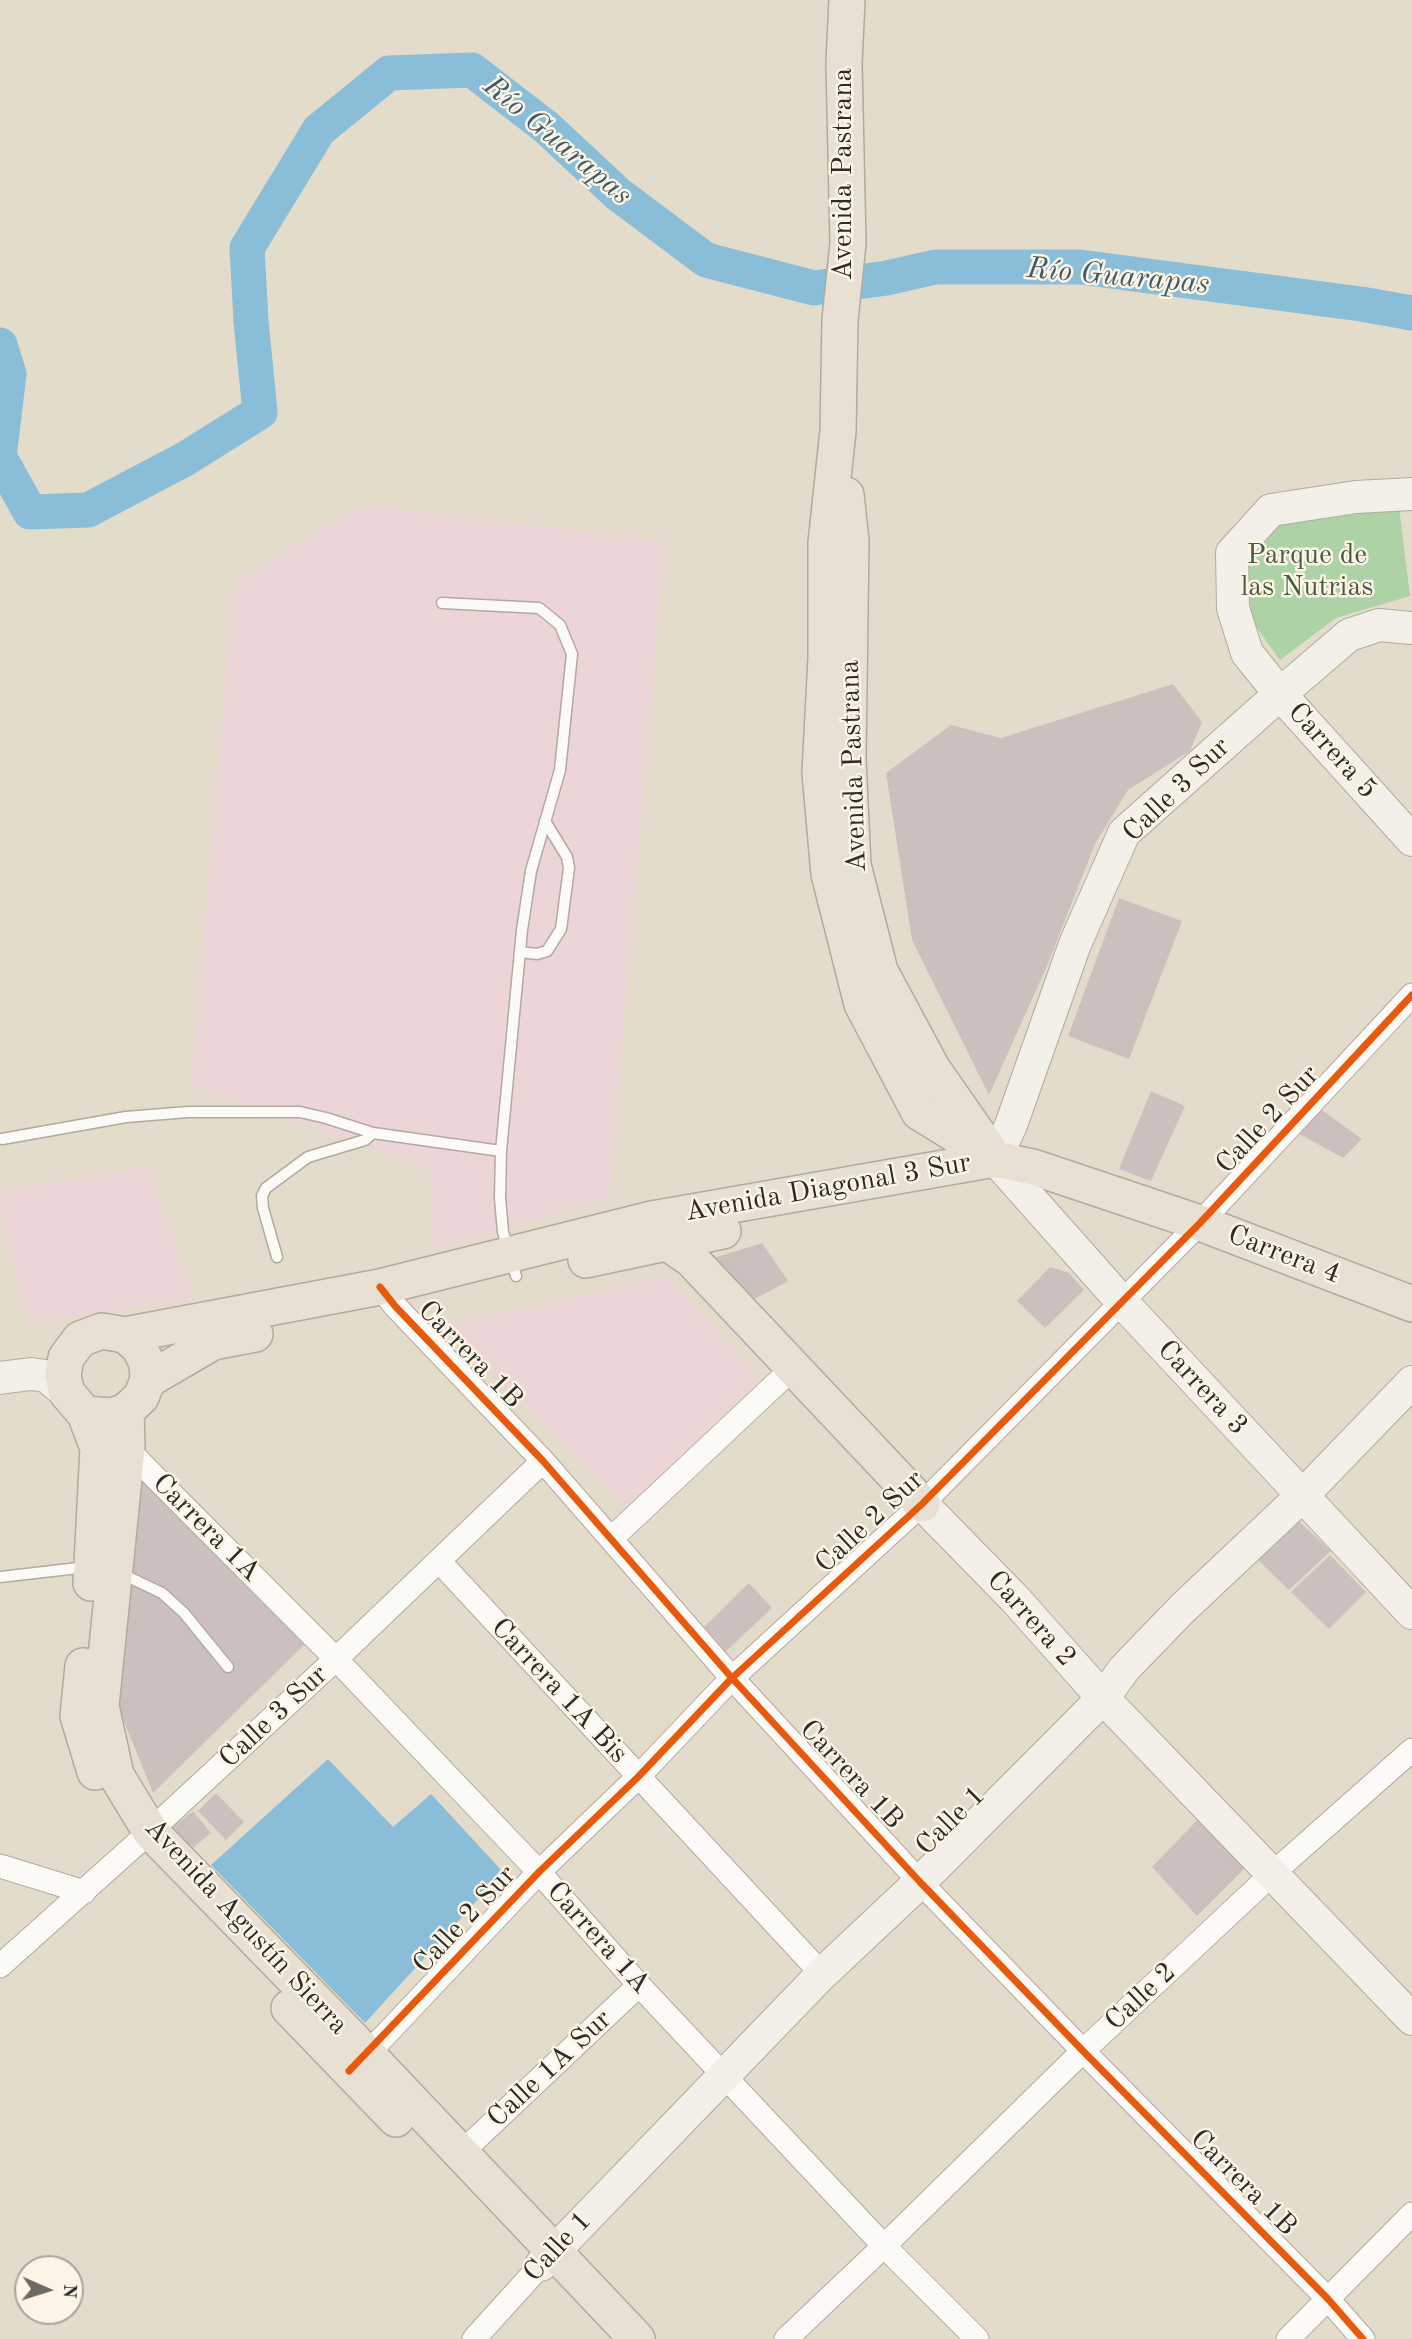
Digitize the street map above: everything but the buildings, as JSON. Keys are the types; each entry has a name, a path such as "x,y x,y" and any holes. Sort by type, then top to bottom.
{"main road":[{"name":"Avenida Pastrana","path":"847,0 844,63 848,243 840,320 838,431 826,543 826,657 820,773 829,874 862,1004 919,1112"},
{"name":"Avenida Pastrana","path":"838,431 851,541 848,759 853,865 880,971 932,1068 995,1159"},
{"name":"Carrera 5","path":"1412,494 1356,498 1271,510 1232,554 1233,608 1247,653 1280,694 1412,840"},
{"name":"Calle 3 Sur","path":"995,1159 1011,1125 1075,944 1124,833 1349,635 1379,625 1409,627"},
{"path":"919,1112 995,1159"},
{"path":"880,1180 914,1161 922,1149 919,1112"},
{"name":"Avenida Diagonal 3 Sur","path":"148,1380 213,1342 659,1230 880,1180 995,1159"},
{"name":"Avenida Diagonal 3 Sur","path":"659,1230 918,1194 974,1181 986,1174 995,1159"},
{"name":"Carrera 4","path":"995,1159 1033,1167 1200,1223 1412,1304"},
{"name":"Carrera 3","path":"995,1159 1122,1302 1412,1613"},
{"name":"Carrera 2","path":"659,1230 691,1259 1015,1599 1103,1698 1412,2018"},
{"name":"Avenida Diagonal 3 Sur","path":"125,1335 388,1297"},
{"path":"0,1378 31,1374 46,1376 76,1404 112,1416 126,1411 141,1397 148,1380 147,1363 139,1347 125,1335 102,1331 80,1339 66,1358 63,1376 76,1404"},
{"path":"0,1357 66,1358"},
{"name":"Calle 1","path":"546,2258 822,1974 920,1882 1103,1698 1125,1668 1182,1609 1302,1496 1412,1382"},
{"name":"Avenida Agustín Sierra","path":"76,1404 98,1448 104,1569 101,1706 117,1775 143,1838 546,2258 637,2339"},
{"name":"Avenida Agustín Sierra","path":"104,1569 127,1449 126,1411"},
{"name":"Avenida Agustín Sierra","path":"358,2063 461,2153 607,2339"}],"street":[{"name":"Calle 2 Sur","path":"358,2063 539,1872 638,1777 733,1678 922,1504 1200,1223 1412,995"},
{"name":"Carrera 1B","path":"388,1297 543,1461 733,1678 920,1882 1328,2299 1363,2339"},
{"path":"612,1538 794,1367"},
{"name":"Carrera 1A","path":"127,1449 336,1659 539,1872 639,1985 726,2074 884,2246 977,2339"},
{"name":"Calle 3 Sur","path":"0,1966 336,1659 543,1461"},
{"name":"Carrera 1A Bis","path":"439,1561 822,1974"},
{"name":"Calle 2","path":"786,2339 1083,2051 1272,1874 1412,1750"},
{"path":"0,1866 84,1892"},
{"name":"Calle 1A Sur","path":"461,2153 639,1985"},
{"path":"1288,2339 1412,2214"},
{"name":"Calle 1","path":"474,2339 546,2258"}],"lane":[{"path":"442,603 539,608 560,625 572,654 560,770 531,871 520,952 500,1198 503,1232 512,1266"},
{"path":"520,952 537,954 547,951 561,929 569,869 567,857 545,821"},
{"path":"2,1139 126,1117 188,1112 300,1112 373,1133 502,1150"},
{"path":"277,1257 263,1208 262,1196 266,1188 307,1157 365,1140 373,1133"},
{"path":"0,1577 104,1569 162,1593 184,1613 228,1667"}],"shaded area":[{"path":"361,505 665,541 609,1198 433,1250 430,1169 191,1086 234,582"},
{"path":"148,1167 195,1299 27,1323 0,1210 0,1191"},
{"path":"666,1276 760,1378 625,1508 446,1326"}],"green space":[{"name":"Parque de las Nutrias","path":"1399,507 1410,596 1336,618 1280,660 1252,621 1245,561 1277,521"}],"water":[{"path":"328,1759 393,1827 431,1794 503,1872 365,2023 211,1865"}],"waterway":[{"name":"Río Guarapas","path":"0,458 30,512 88,510 185,459 260,412 247,248 319,130 389,73 472,70 546,127 618,194 706,260 814,288 887,278 935,267 1080,267 1412,313"},
{"name":"Río Guarapas","path":"0,345 9,374 0,449"}],"cycle path":[{"path":"349,2071 539,1872 638,1777 732,1678 922,1504 1200,1223 1412,995"},
{"path":"380,1287 543,1461 732,1678 920,1882 1328,2299 1363,2339"}]}
